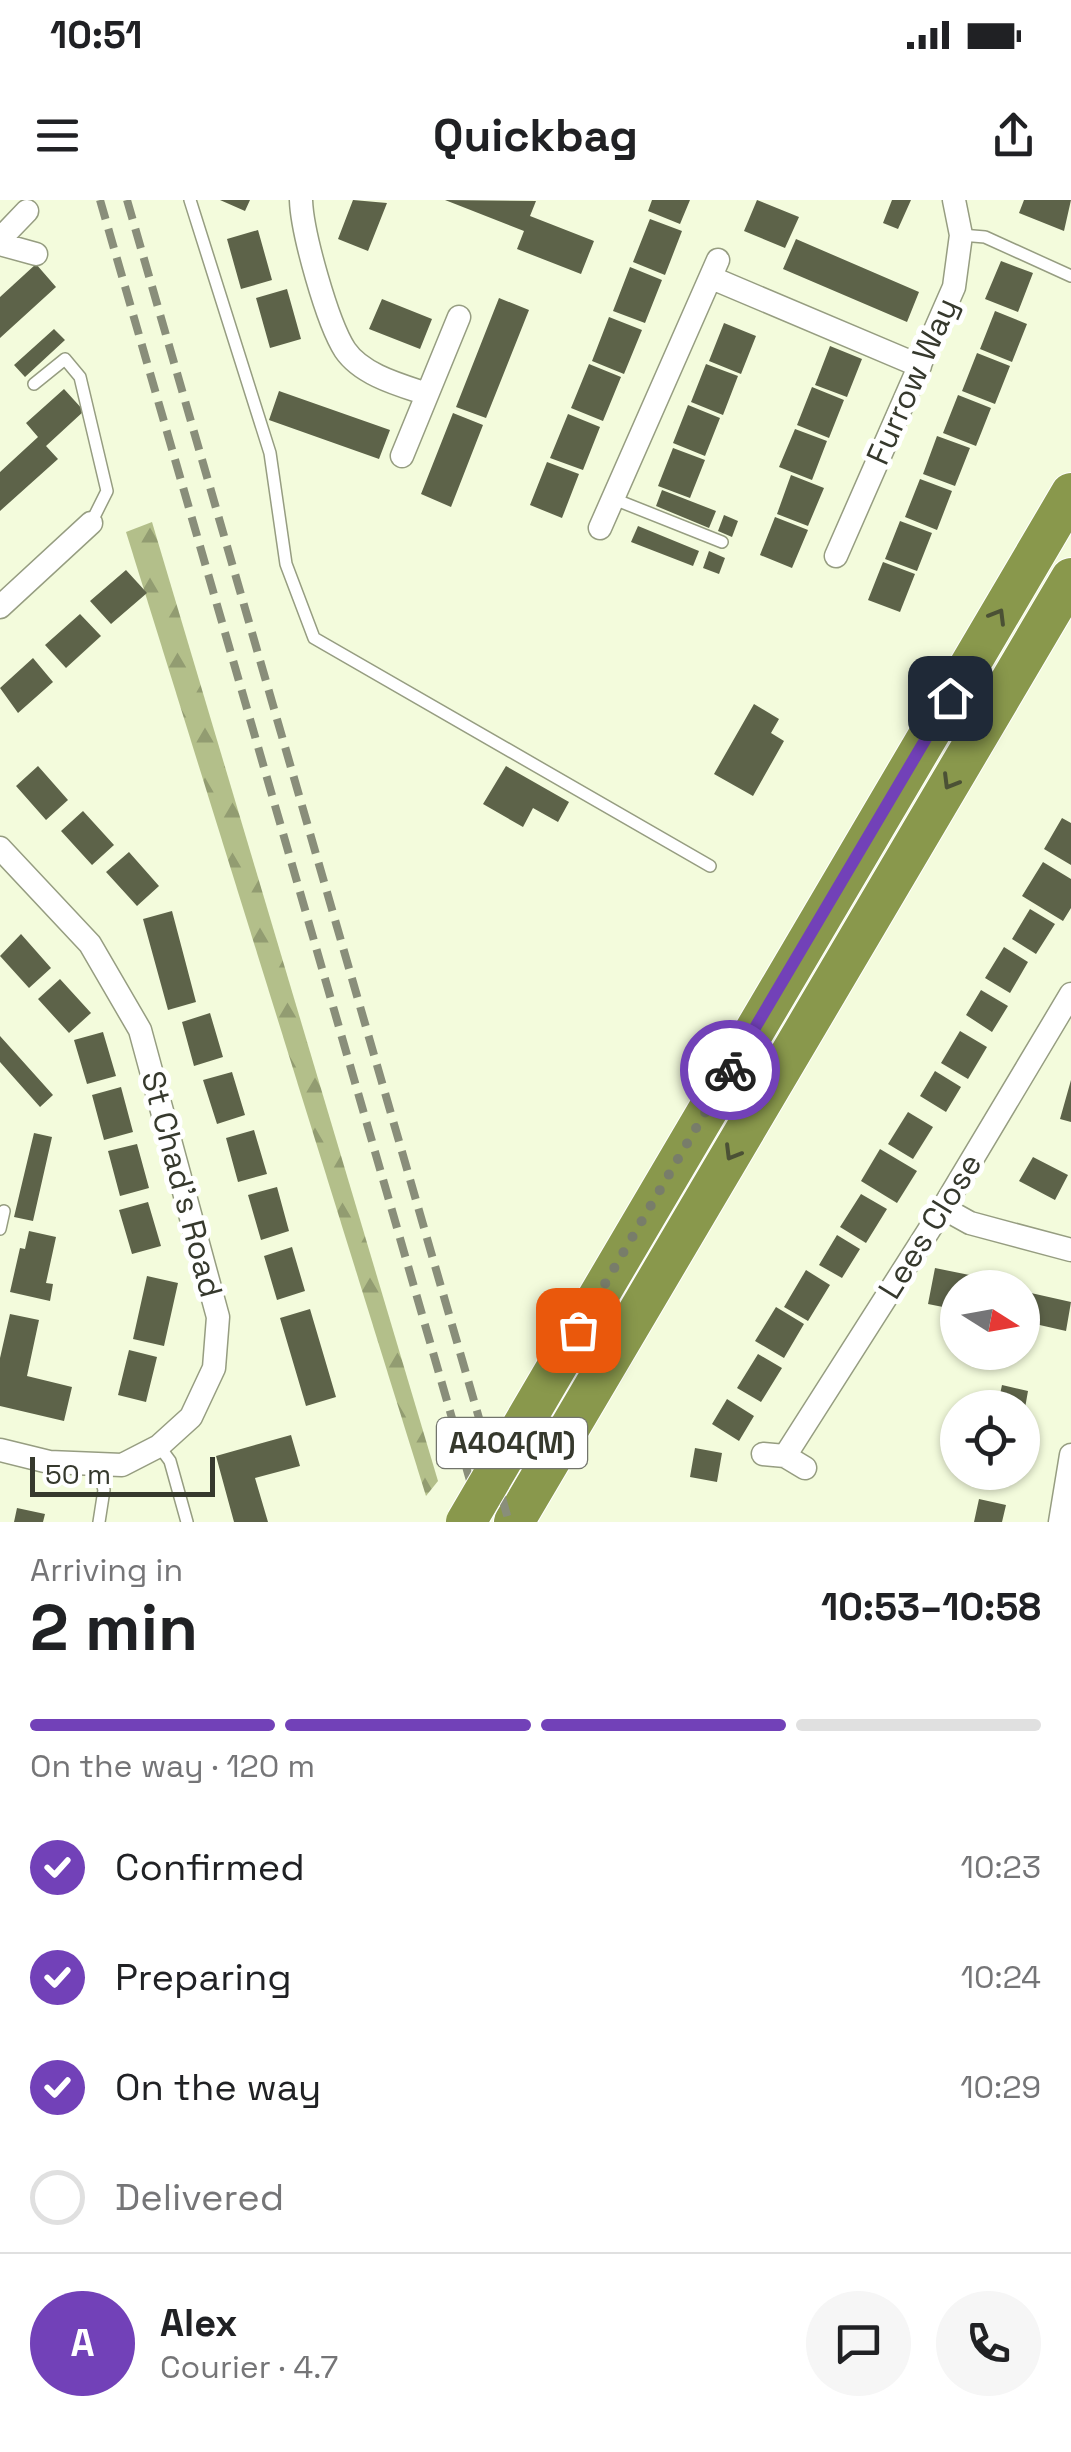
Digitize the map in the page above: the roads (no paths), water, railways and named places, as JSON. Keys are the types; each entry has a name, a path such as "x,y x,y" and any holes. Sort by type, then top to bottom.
{"highway":[{"name":"A404(M)","path":"466,1522 1071,493"},
{"name":"A404(M)","path":"514,1522 1071,578"}],"street":[{"path":"301,200 302,224 346,350 364,367 427,394"},
{"name":"Furrow Way","path":"836,556 954,287 960,235 954,200"},
{"path":"27,211 0,241 36,254"},
{"path":"600,528 715,269 920,366"},
{"path":"402,456 459,316"},
{"path":"0,607 91,523"},
{"name":"St Chad's Road","path":"0,848 90,944 140,1030 218,1317 214,1368 192,1417 160,1446 122,1465 49,1462 0,1450"},
{"name":"Lees Close","path":"784,1459 943,1208 1071,994"},
{"path":"943,1208 970,1223 1071,1250"},
{"path":"1060,1522 1071,1455"}],"lane":[{"path":"190,200 270,453 286,564 314,638 710,866"},
{"path":"960,235 985,238 1071,276"},
{"path":"34,384 65,358 80,376 107,490 91,523"},
{"path":"614,498 722,542"},
{"path":"0,1229 4,1211"},
{"path":"160,1446 170,1461 187,1522"},
{"path":"98,1464 104,1490 99,1522"}],"railway":[{"path":"100,200 482,1522"},
{"path":"127,200 509,1522"}]}
